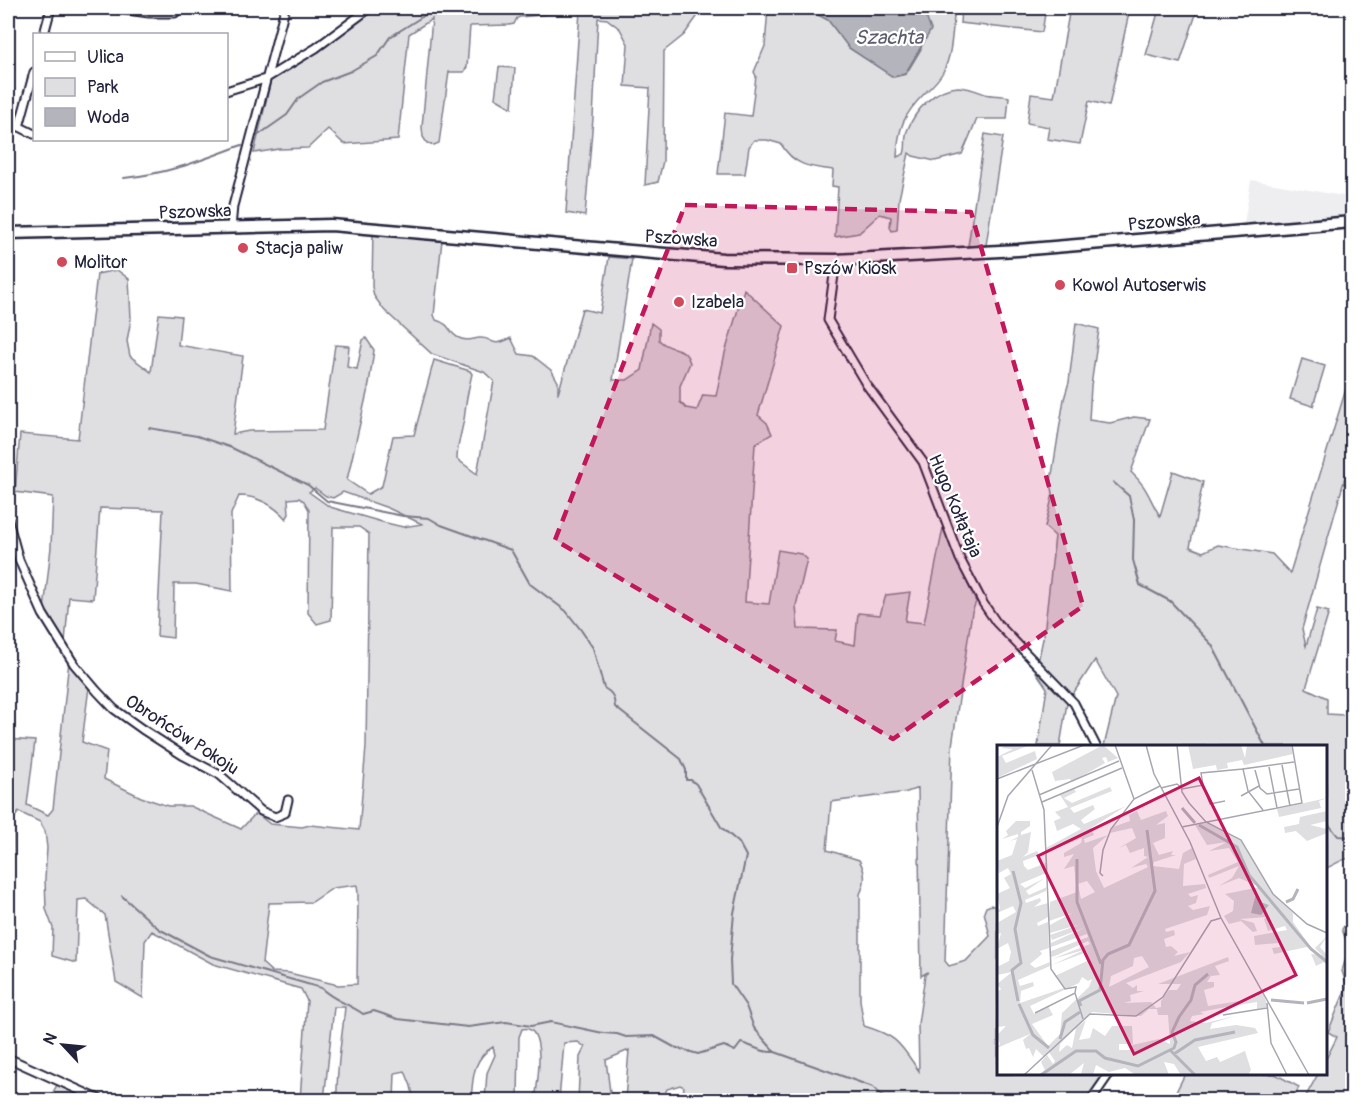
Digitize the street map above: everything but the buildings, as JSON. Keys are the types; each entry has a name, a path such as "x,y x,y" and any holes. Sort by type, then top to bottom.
{"main road":[{"name":"Pszowska","path":"8,233 330,225 723,259 836,260 1018,250 1353,222"}],"street":[{"path":"44,33 51,8"},
{"path":"113,8 149,13 175,13 177,8"},
{"path":"231,228 233,206 285,8"},
{"path":"228,91 265,79 315,48 370,8"},
{"path":"20,127 33,76"},
{"path":"9,124 33,134"},
{"name":"Hugo Kołłątaja","path":"836,260 828,320 866,384 923,462 960,559 983,603 996,622 1074,703 1095,745"},
{"name":"Obrońców Pokoju","path":"8,520 19,560 50,626 74,664 114,709 184,756 220,775 261,811 275,817 285,813 288,800"},
{"path":"8,1058 101,1101"},
{"path":"1091,1101 1108,1075"}],"highlighted area":[{"path":"685,205 971,212 1083,606 893,739 555,540"}],"shaded area":[{"path":"1251,180 1349,197 1352,217 1244,224"}],"green space":[{"path":"377,8 732,8 732,10 702,10 684,35 664,51 663,161 658,182 645,185 650,88 625,86 628,44 620,29 607,19 598,18 585,216 566,213 580,11 520,17 514,24 509,25 470,26 467,67 464,72 449,72 439,143 434,145 427,143 423,137 422,127 432,19 409,34 398,140 344,144 328,129 308,148 254,153 271,80 313,55"},
{"path":"768,8 805,8 828,20 849,48 894,77 906,74 921,49 925,14 919,8 955,8 946,65 939,78 917,101 903,122 897,157 904,154 907,131 920,109 933,96 949,88 965,88 988,95 1009,97 1007,119 977,119 962,154 935,161 909,153 899,199 897,230 892,231 890,227 891,217 880,214 859,233 835,237 838,187 832,186 833,170 797,161 781,144 767,140 754,140 749,147 745,174 718,174 725,113 751,116 756,76 754,72 765,46"},
{"path":"961,8 1046,8 1042,32 960,23"},
{"path":"1070,8 1130,8 1109,106 1089,101 1080,144 1047,139 1049,127 1027,123 1031,94 1054,97"},
{"path":"1152,8 1198,8 1180,63 1146,55 1159,9"},
{"path":"499,67 515,68 512,108 495,98"},
{"path":"985,134 1003,137 986,245 968,246"},
{"path":"373,232 442,240 434,315 436,320 445,324 454,335 463,339 484,338 495,343 511,338 519,354 533,356 552,371 558,382 558,394 582,309 600,313 609,257 632,259 613,380 627,380 642,370 651,323 659,329 659,340 681,350 687,357 690,363 680,386 680,402 686,408 697,410 703,395 716,396 725,353 744,289 784,326 758,415 767,423 772,434 755,444 745,602 769,604 778,550 801,554 807,559 796,606 798,629 837,630 835,641 855,645 858,613 880,615 886,595 910,592 905,621 924,623 944,523 956,558 976,602 972,612 952,746 945,961 949,966 966,961 990,936 984,912 986,907 991,905 997,908 997,1075 1103,1075 1086,1100 682,1100 684,1087 680,1085 667,1089 662,1100 625,1100 629,1050 606,1060 611,1100 578,1100 580,1057 585,1047 578,1042 564,1043 559,1100 535,1100 539,1070 538,1045 530,1030 522,1029 519,1037 518,1100 485,1100 487,1073 495,1055 493,1047 481,1057 477,1064 473,1077 471,1100 414,1100 405,1071 395,1073 394,1100 337,1100 338,1066 345,1007 334,1007 324,1100 300,1100 307,1001 301,989 213,964 152,931 145,941 143,998 116,982 105,915 86,899 78,900 76,963 52,956 53,928 46,909 45,831 40,822 19,812 13,819 12,915 8,974 8,739 35,741 27,805 48,815 53,809 69,661 89,687 82,742 107,751 104,779 141,797 168,806 190,806 241,829 256,813 270,824 359,830 366,747 369,534 359,527 333,527 331,620 317,624 308,613 309,510 304,501 299,498 288,499 289,514 286,519 265,502 239,496 231,514 232,591 196,584 174,584 173,638 157,636 163,510 100,508 93,599 69,597 65,642 44,610 51,547 53,497 15,492 20,434 78,439 97,274 117,270 129,279 131,319 127,341 130,356 151,372 159,314 181,316 178,345 243,356 233,434 249,431 323,430 335,345 349,346 347,367 357,369 363,340 366,338 374,350 369,384 347,480 368,494 382,486 393,436 414,435 434,360 470,371 472,374 457,459 477,474 494,381 484,372 432,354 384,310 374,296 372,287","holes":["315,488 333,498 343,492 388,508 422,524 403,527 382,522 330,507 309,492","918,788 921,976 928,972 925,975 918,1024 919,1071 897,1042 884,1033 864,1026 860,1000 860,894 864,873 859,860 827,850 831,802 907,792","357,885 357,984 338,985 289,973 272,972 262,963 269,903 312,902 333,888"]},
{"path":"1076,323 1099,329 1089,420 1110,423 1134,417 1150,419 1131,472 1145,488 1160,516 1173,471 1203,482 1190,547 1203,552 1218,545 1272,554 1290,573 1352,369 1352,453 1302,629 1306,646 1317,609 1329,612 1306,688 1327,698 1327,714 1344,715 1352,686 1352,858 1327,868 1327,745 1104,745 1116,697 1095,660 1067,703 1060,745 1038,745 1047,688 1036,672 1044,634 1055,536 1045,527 1053,494 1051,481 1064,399 1069,382"},
{"path":"1302,359 1325,366 1313,406 1290,399"},
{"path":"1352,915 1352,1100 1315,1100 1306,1096 1317,1075 1327,1075 1327,1057 1337,1037 1328,1032 1347,986 1342,971 1349,948 1342,929"},
{"path":"1184,1075 1277,1075 1299,1087 1293,1100 1172,1100"},
{"path":"58,1083 95,1100 49,1100"}],"water":[{"name":"Szachta","path":"805,8 919,8 925,14 931,30 905,74 893,77 849,48 828,20"}],"waterway":[{"path":"257,136 287,115 299,98 322,82 351,71 377,56 390,37 436,8"},
{"path":"124,178 170,170 242,145"},
{"path":"149,428 197,436 232,448 308,485 327,501 403,516 429,518 441,525 511,550 530,584 566,611 593,648 604,688 612,696 615,707 681,759 686,770 686,780 691,780 696,784 721,827 739,843 746,856 734,913 730,960 731,984 746,1006 754,1028 775,1052 873,1087 886,1100"},
{"path":"1113,482 1129,496 1134,520 1133,560 1140,585 1170,601 1212,645 1264,745"},
{"path":"1327,822 1338,836 1352,837"},
{"path":"122,896 159,929 210,956 321,988 363,1014 374,1011 398,1019 468,1027 506,1022 531,1026 551,1022 626,1037 654,1036 674,1047 698,1054 724,1046 735,1051 741,1043 774,1052"}],"place":[{"name":"Stacja paliw","path":"243,248"},
{"name":"Molitor","path":"62,262"},
{"name":"Pszów Kiosk","path":"792,268"},
{"name":"Kowol Autoserwis","path":"1060,285"},
{"name":"Izabela","path":"679,302"}]}
